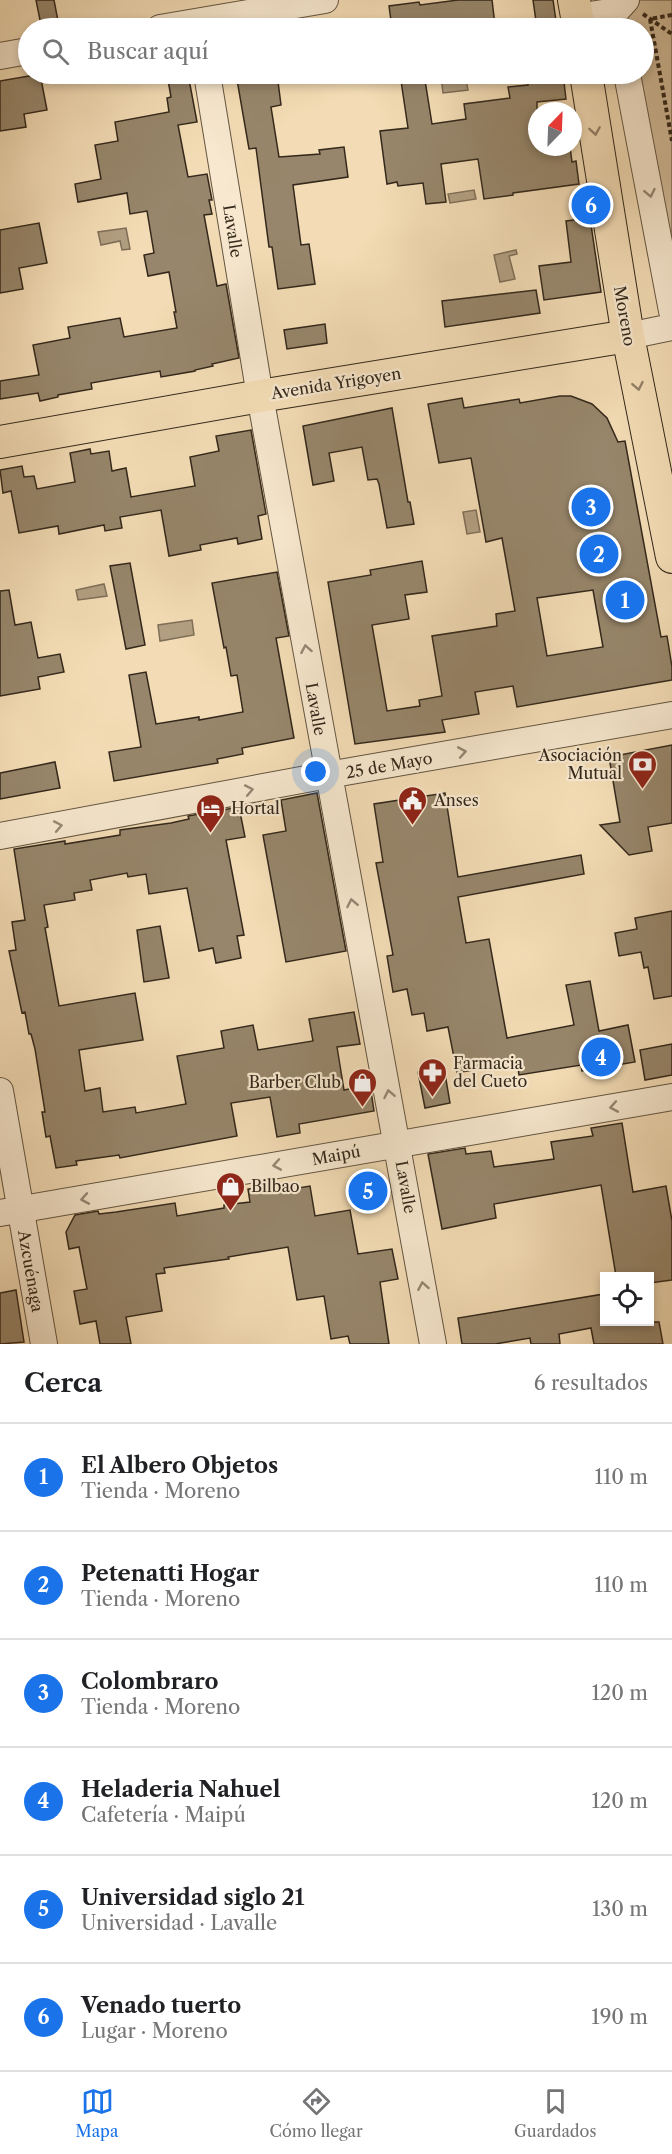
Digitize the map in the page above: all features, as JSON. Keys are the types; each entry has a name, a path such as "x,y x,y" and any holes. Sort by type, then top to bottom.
{"main road":[{"name":"Moreno","path":"588,84 628,336 672,557"},
{"name":"Avenida Yrigoyen","path":"0,442 260,396 628,336"}],"street":[{"path":"198,17 325,0"},
{"path":"577,15 621,10"},
{"path":"0,56 18,53"},
{"name":"Lavalle","path":"209,84 260,396 433,1344"},
{"path":"629,84 672,311"},
{"name":"Avenida Yrigoyen","path":"628,336 672,327"},
{"name":"25 de Mayo","path":"0,836 328,775 672,715"},
{"name":"Azcuénaga","path":"0,1091 10,1212 44,1344"},
{"name":"Maipú","path":"10,1212 672,1097"}],"path":[{"path":"621,10 647,18"},
{"path":"654,18 672,15"},
{"path":"654,22 672,34"},
{"path":"654,41 672,141"}],"shaded area":[{"path":"626,0 672,0 672,311 629,84 654,84 654,18 617,18 616,11"},
{"path":"442,84 467,84 468,90 443,93"},
{"path":"474,190 476,199 450,203 448,194"},
{"path":"126,228 130,249 122,250 120,241 101,245 98,232"},
{"path":"516,250 517,254 509,256 515,279 500,282 494,255"},
{"path":"476,510 480,532 467,534 463,512"},
{"path":"104,584 107,596 78,600 76,590"},
{"path":"192,620 194,635 160,641 158,625"}],"building":[{"path":"36,0 54,0 57,18 40,18"},
{"path":"458,0 492,0 494,18 391,18 389,6 419,2 420,5"},
{"path":"533,0 553,0 556,18 536,18"},
{"path":"18,78 18,84 42,84 47,110 24,114 26,127 0,131 0,81"},
{"path":"169,84 190,84 197,122 178,125 188,177 207,174 212,214 204,215 217,286 226,284 239,358 212,364 213,366 195,371 161,377 160,371 91,383 92,389 40,401 38,393 0,399 0,381 39,375 33,345 70,338 68,327 120,318 124,337 177,328 169,272 148,276 144,255 154,253 147,211 130,214 127,193 78,202 75,184 101,179 95,145 118,141 115,122 169,112 167,98 171,97"},
{"path":"238,84 278,84 281,105 271,107 279,157 320,154 319,150 344,147 348,177 293,185 301,245 309,244 315,284 278,289 272,247 269,247 256,148 249,149"},
{"path":"401,84 426,84 432,124 466,119 464,104 510,98 508,87 528,84 564,84 566,99 528,102 528,156 571,156 572,162 576,161 579,184 484,199 478,159 441,164 446,202 426,204 423,183 398,186 397,182 387,184 380,131 408,128"},
{"path":"590,218 601,292 544,300 539,266 571,262 566,221"},
{"path":"39,223 47,263 19,268 23,289 0,293 0,230"},
{"path":"536,290 540,313 445,327 442,301"},
{"path":"325,324 327,343 287,349 284,330"},
{"path":"571,396 592,404 607,418 618,442 625,441 661,637 667,636 672,680 517,707 513,686 475,692 479,714 442,720 445,732 355,744 328,582 371,575 370,570 422,561 427,592 405,595 409,619 372,625 387,711 420,706 419,700 442,696 432,636 497,626 496,614 515,611 502,538 486,542 471,458 439,463 428,404 462,398 464,408 519,399 520,403","holes":["593,590 603,647 547,656 537,598"]},
{"path":"392,408 414,524 387,528 379,484 377,479 368,480 362,447 329,453 334,481 313,485 303,426"},
{"path":"251,430 266,514 258,516 262,539 238,544 237,538 200,545 201,550 169,556 161,510 120,517 122,528 105,531 104,525 59,534 58,526 19,533 11,491 3,493 0,470 22,466 24,477 34,476 37,489 75,482 70,453 90,449 91,454 109,451 112,471 126,468 131,497 195,486 190,457 219,451 216,436"},
{"path":"130,563 145,645 126,649 110,566"},
{"path":"277,572 289,636 276,638 294,738 242,748 243,754 217,759 218,763 114,781 109,752 141,747 129,675 146,672 156,724 199,717 199,720 243,712 237,675 231,676 226,647 224,648 212,583"},
{"path":"9,590 15,625 31,622 38,658 60,654 64,672 38,677 40,689 0,696 0,591"},
{"name":"Asociación Mutual","path":"672,745 672,823 648,827 652,851 629,855 600,825 620,822 609,757"},
{"path":"55,762 60,788 0,799 0,773"},
{"path":"317,793 346,951 286,962 263,835 286,831 281,800"},
{"path":"445,793 458,877 581,855 584,874 458,897 466,943 489,939 507,1038 574,1025 566,985 590,981 599,1031 628,1025 635,1062 582,1071 581,1065 519,1075 517,1062 457,1073 448,1027 427,1031 424,1013 412,1015 407,989 393,992 387,956 393,955 376,863 383,862 374,804"},
{"path":"239,807 245,837 226,840 244,935 237,936 241,958 216,963 213,948 199,951 187,888 149,894 146,874 128,877 127,873 90,880 92,890 74,893 75,900 44,905 48,927 45,928 59,1006 135,993 143,1040 79,1050 85,1091 100,1088 103,1112 135,1107 136,1113 186,1104 177,1056 224,1048 221,1031 253,1025 258,1050 313,1041 309,1019 354,1012 360,1044 337,1047 344,1090 370,1085 374,1111 299,1124 300,1133 277,1137 270,1097 231,1103 237,1136 120,1158 119,1155 76,1161 77,1165 56,1168 50,1136 46,1137 42,1112 45,1112 35,1049 31,1034 29,1034 25,1012 22,1013 9,951 16,950 12,922 25,920 14,849 120,835 120,830 171,823 189,819 188,816"},
{"path":"672,911 672,996 654,999 648,967 644,968 641,952 619,956 615,933 637,929 635,918"},
{"path":"160,926 169,978 144,982 137,930"},
{"path":"672,1044 672,1075 645,1080 640,1050"},
{"path":"444,1068 450,1103 425,1108 418,1072"},
{"path":"622,1123 633,1192 666,1186 672,1221 672,1280 654,1282 654,1272 615,1272 601,1185 494,1204 496,1218 442,1229 428,1154 465,1148 466,1154 491,1151 494,1167 554,1159 551,1142 593,1136 591,1128"},
{"path":"366,1177 382,1185 385,1201 357,1206 352,1179"},
{"path":"272,1185 274,1192 310,1186 315,1216 350,1210 358,1254 392,1249 398,1279 380,1282 389,1344 350,1344 348,1336 331,1339 324,1296 297,1300 288,1247 228,1257 229,1259 164,1268 165,1273 156,1274 162,1311 126,1317 131,1344 100,1344 96,1321 80,1324 74,1291 87,1289 79,1247 69,1249 66,1232 75,1215 98,1211 99,1214 116,1212 175,1203 177,1216 224,1208 224,1205 250,1202 248,1189"},
{"path":"16,1290 24,1342 0,1344 0,1293"},
{"path":"600,1295 600,1326 654,1326 654,1322 659,1322 663,1344 594,1344 591,1328 559,1334 560,1344 531,1344 530,1338 495,1344 462,1344 458,1318"}],"place":[{"name":"Venado tuerto","path":"591,205"},
{"name":"Colombraro","path":"591,507"},
{"name":"Petenatti Hogar","path":"599,554"},
{"name":"El Albero Objetos","path":"625,600"},
{"name":"Asociación Mutual","path":"643,790"},
{"name":"Anses","path":"413,826"},
{"name":"Hortal","path":"210,834"},
{"name":"Heladeria Nahuel","path":"601,1057"},
{"name":"Farmacia del Cueto","path":"432,1098"},
{"name":"Barber Club","path":"362,1108"},
{"name":"Universidad siglo 21","path":"368,1191"},
{"name":"Bilbao","path":"230,1212"}]}
